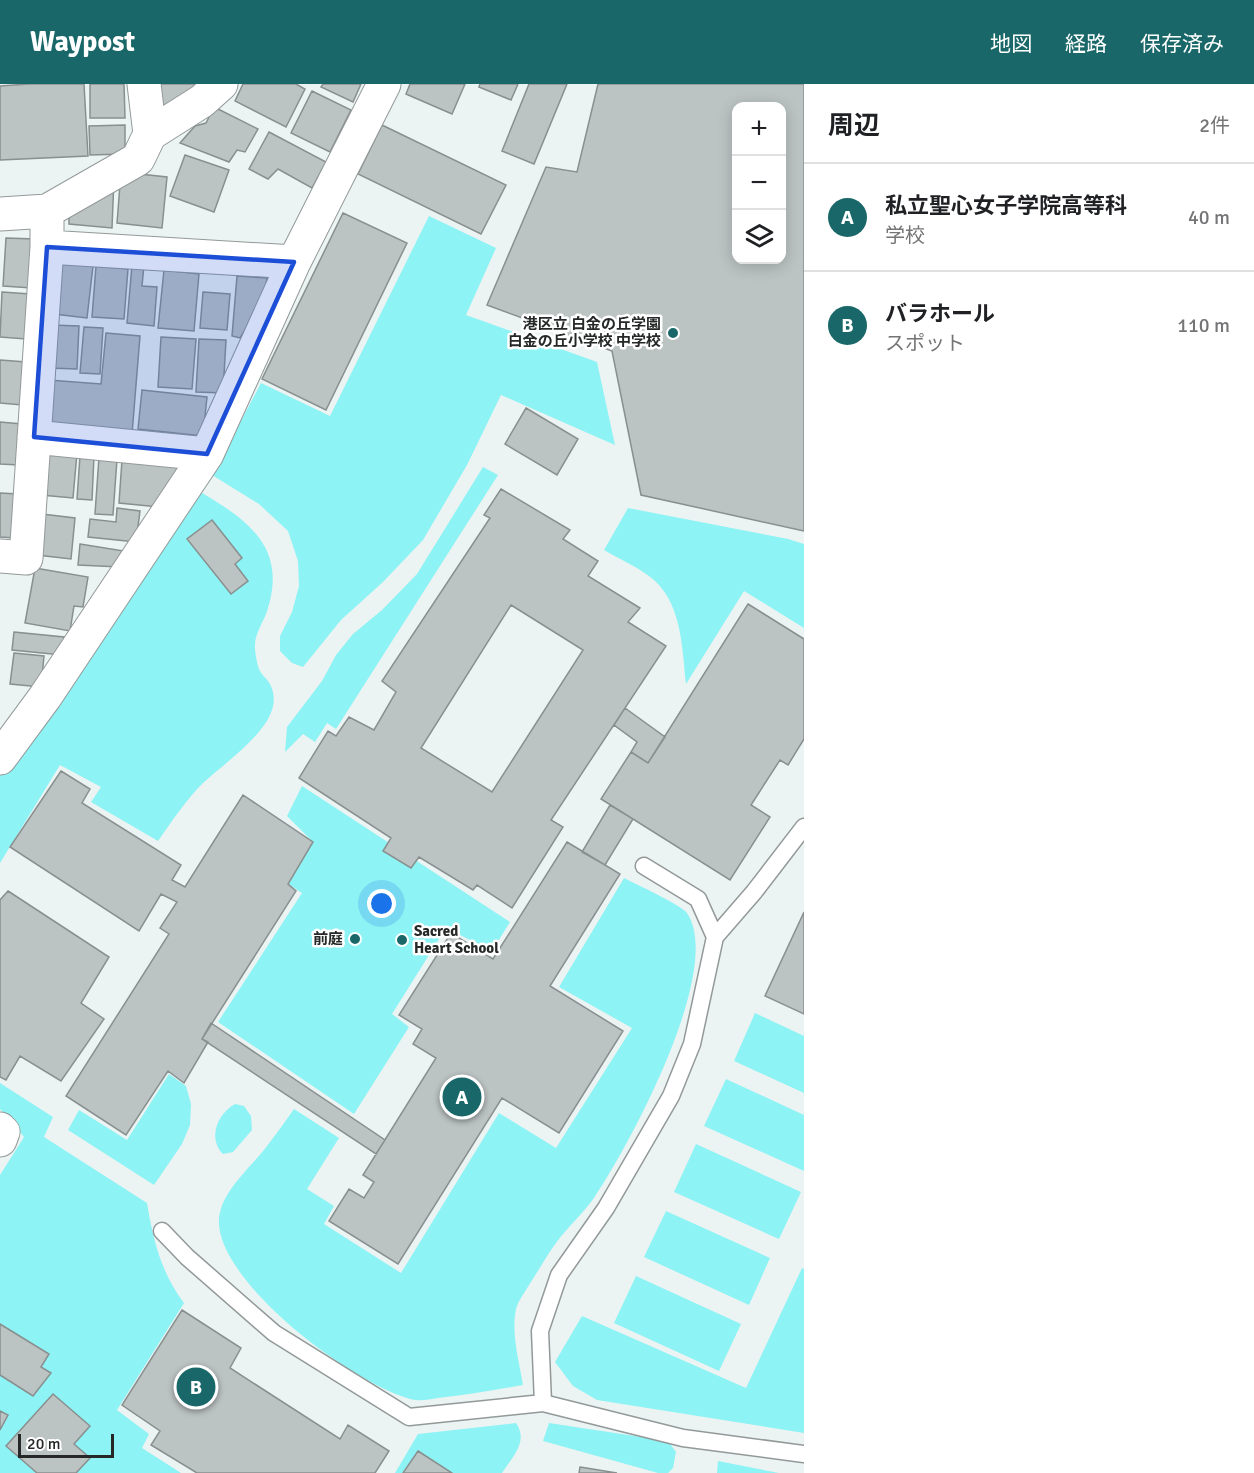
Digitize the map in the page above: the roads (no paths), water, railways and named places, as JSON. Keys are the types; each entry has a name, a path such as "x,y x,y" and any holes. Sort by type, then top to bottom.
{"street":[{"path":"144,84 150,134"},
{"path":"0,214 47,211 138,159 150,134 202,101 221,84"},
{"path":"0,758 45,697 207,454 294,262 384,84"},
{"path":"0,556 26,558 47,247 47,211"},
{"path":"47,247 294,262"},
{"path":"34,437 207,454"},
{"path":"0,1129 3,1132 0,1140"}],"lane":[{"path":"543,1403 540,1332 559,1275 606,1209 671,1096 692,1044 716,937 804,827"},
{"path":"644,867 698,899 716,937"},
{"path":"162,1231 187,1257 274,1333 409,1417 543,1403 683,1438 804,1454"}],"place":[{"name":"港区立 白金の丘学園 白金の丘小学校 中学校","path":"673,333"},
{"name":"前庭","path":"355,939"},
{"name":"Sacred Heart School","path":"402,940"},
{"name":"私立聖心女子学院高等科","path":"462,1097"},
{"name":"バラホール","path":"196,1387"}]}
